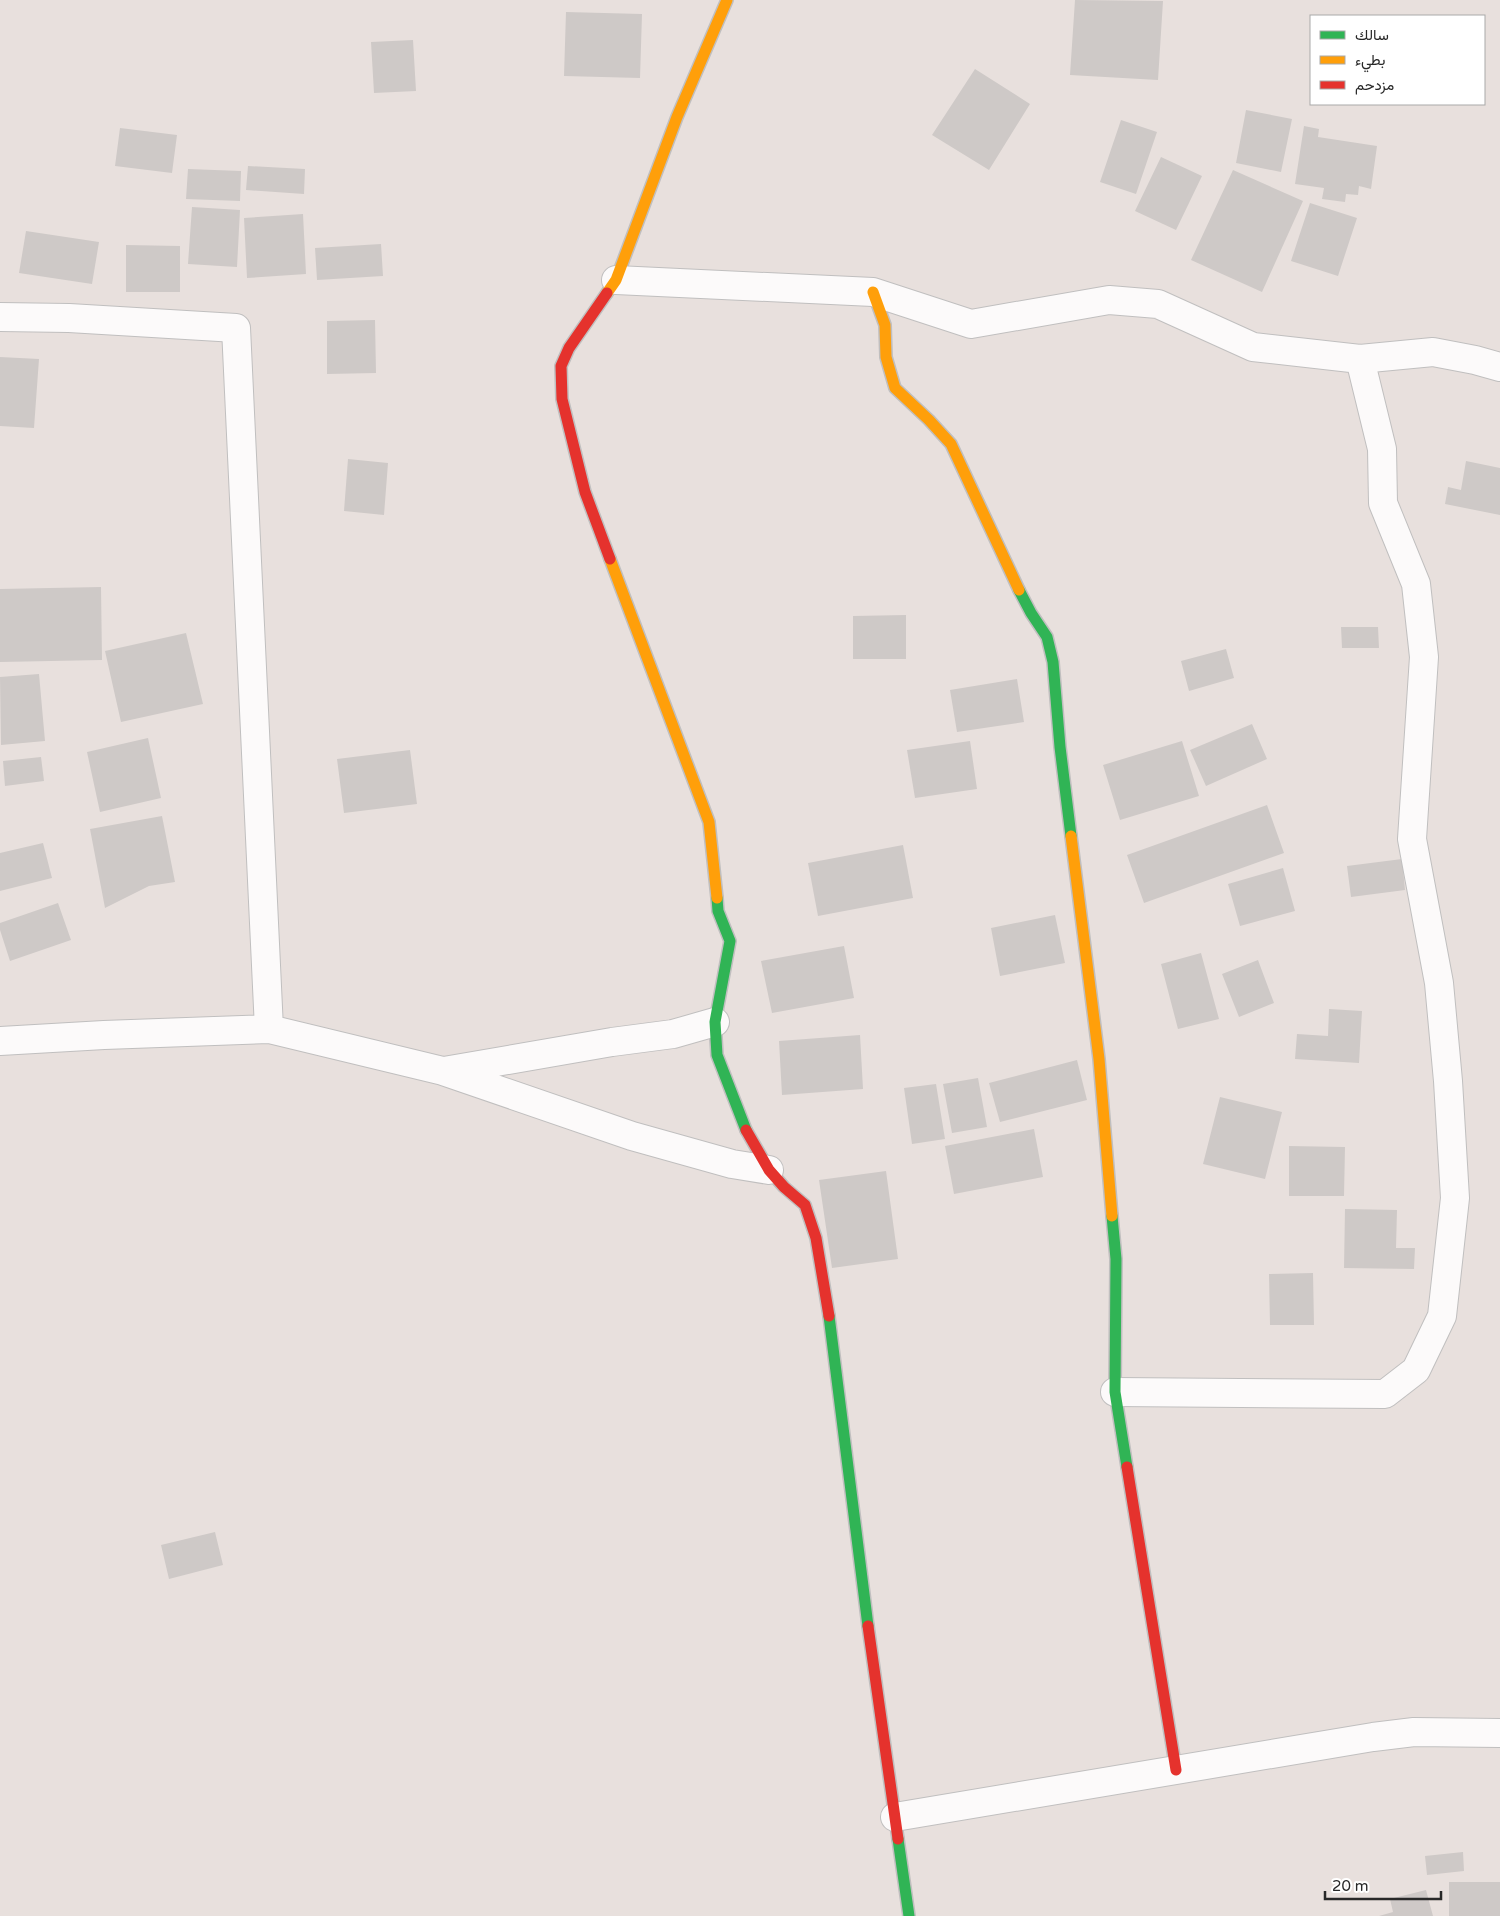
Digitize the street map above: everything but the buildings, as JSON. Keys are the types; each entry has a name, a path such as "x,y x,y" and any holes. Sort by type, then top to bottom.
{"street":[{"path":"727,0 677,117 616,280 569,348 561,366 562,399 585,492 710,822 718,910 730,941 715,1022 717,1055 744,1125 769,1170 784,1187 806,1205 816,1238 828,1307 909,1916"},
{"path":"616,280 873,292 971,324 1110,300 1158,304 1253,347 1360,359 1433,352 1500,367"},
{"path":"873,292 885,325 886,357 895,388 951,444 1007,566 1031,613 1047,637 1053,662 1060,747 1099,1059 1116,1259 1115,1392 1176,1770"},
{"path":"0,317 68,318 236,328 269,1029"},
{"path":"1115,1392 1385,1394 1416,1370 1442,1316 1455,1198 1449,1101 1439,983 1412,839 1424,657 1416,584 1383,503 1382,450 1360,359"},
{"path":"443,1071 612,1042 672,1034 715,1022"},
{"path":"0,1041 269,1029 443,1071 632,1136 732,1164 769,1170"},
{"path":"895,1817 1373,1736 1414,1732 1500,1733"}],"traffic: fast":[{"path":"1019,590 1047,637 1053,662 1060,747 1071,836"},
{"path":"717,898 718,911 730,941 715,1022 717,1055 746,1130"},
{"path":"1112,1216 1116,1259 1115,1392 1127,1467"},
{"path":"829,1316 868,1626"},
{"path":"898,1839 909,1916"}],"traffic: slow":[{"path":"607,293 616,280 677,117 727,0"},
{"path":"873,292 885,325 886,357 895,388 951,444 1019,590"},
{"path":"610,559 709,822 717,898"},
{"path":"1071,836 1099,1059 1112,1216"}],"traffic: jam":[{"path":"607,293 569,348 561,366 562,399 585,492 610,559"},
{"path":"746,1130 769,1170 784,1187 805,1205 816,1238 829,1316"},
{"path":"1127,1467 1176,1770"},
{"path":"868,1626 898,1839"}]}
